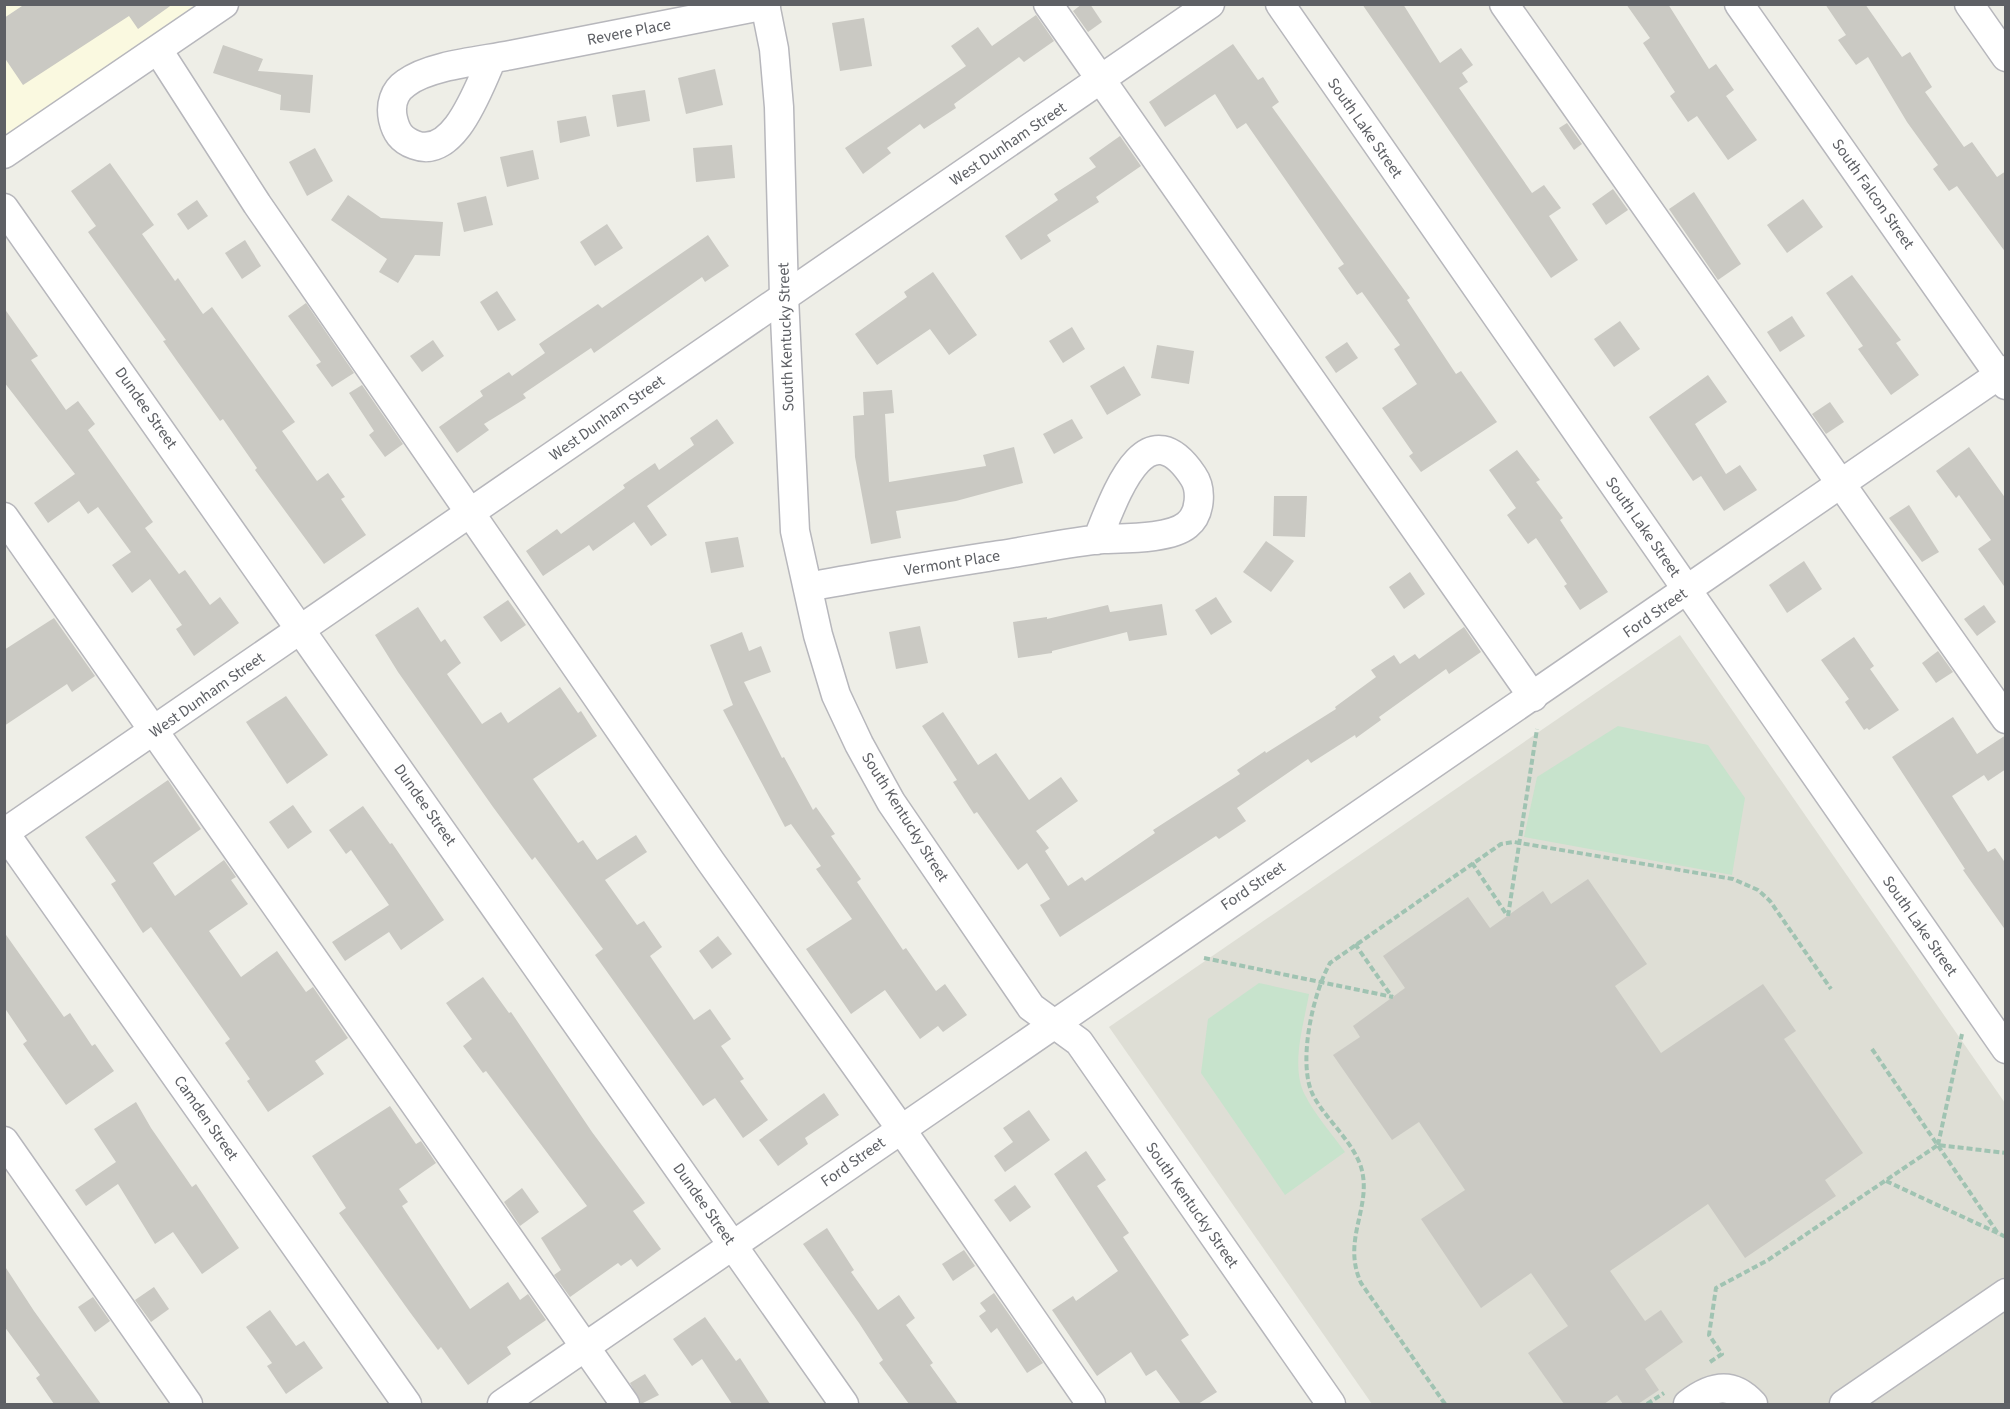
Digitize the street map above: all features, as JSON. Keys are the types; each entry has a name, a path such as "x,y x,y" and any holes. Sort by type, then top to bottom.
{"street":[{"path":"4,154 224,4"},
{"path":"1048,4 1533,697"},
{"name":"West Dunham Street","path":"5,833 1210,4"},
{"name":"South Lake Street","path":"1280,4 2006,1049"},
{"path":"1504,4 2006,719"},
{"name":"South Falcon Street","path":"1738,4 2003,377"},
{"path":"1969,4 2006,57"},
{"name":"Revere Place","path":"492,59 766,5"},
{"name":"South Kentucky Street","path":"766,5 774,49 779,107 784,296 795,531 818,635 836,695 859,744 891,802 1031,1007 1079,1042 1331,1404"},
{"path":"158,50 257,204 711,862 901,1129 1091,1404"},
{"name":"Dundee Street","path":"4,208 302,629 844,1404"},
{"name":"Ford Street","path":"502,1404 1841,484 2003,377"},
{"path":"4,517 625,1404"},
{"name":"Vermont Place","path":"808,587 1097,540"},
{"name":"Camden Street","path":"5,833 407,1404"},
{"path":"4,1141 188,1404"},
{"path":"1844,1404 2006,1293"},
{"path":"1677,1398 1724,1387 1742,1393 1753,1404"}],"path":[{"path":"1472,863 1508,916 1537,729"},
{"path":"1444,1404 1361,1283 1355,1269 1352,1254 1362,1203 1361,1168 1314,1096 1305,1068 1316,992 1330,963 1354,944 1500,844 1519,843 1733,879 1758,890 1770,901 1831,989"},
{"path":"1204,958 1393,997 1354,944"},
{"path":"1938,1145 1962,1034"},
{"path":"1872,1049 1999,1234"},
{"path":"1703,1367 1722,1354 1709,1335 1716,1288 1768,1260 1938,1145 2006,1153"},
{"path":"1886,1180 2006,1237"},
{"path":"1647,1404 1677,1398"}],"shaded area":[{"path":"5,5 212,5 5,148"},
{"path":"1680,635 2005,1103 2005,1404 1372,1404 1109,1027"},
{"path":"1618,726 1708,745 1745,798 1732,875 1524,837 1537,777"},
{"path":"1259,983 1309,994 1298,1058 1301,1084 1314,1110 1345,1152 1285,1195 1201,1073 1208,1019"}],"building":[{"path":"25,4 173,4 138,29 129,16 23,85 4,57 4,18"},
{"path":"1082,4 1090,4 1102,22 1088,32 1073,11"},
{"path":"1362,4 1403,4 1440,63 1461,48 1473,65 1462,73 1468,82 1459,88 1532,193 1544,185 1561,208 1549,216 1578,260 1551,278"},
{"path":"1626,4 1668,4 1709,69 1716,64 1734,90 1726,96 1757,140 1728,160 1697,116 1688,122 1670,96 1675,92 1643,43 1650,38"},
{"path":"1825,4 1865,4 1902,57 1910,52 1932,87 1925,92 1964,147 1972,142 1997,177 2006,171 2006,253 1957,186 1949,191 1933,169 1938,165 1907,122 1868,57 1856,65 1838,40 1846,35"},
{"path":"1036,15 1054,41 1024,62 1019,57 954,104 956,108 924,129 920,124 887,148 891,153 863,174 845,148 966,66 951,46 978,27 992,46"},
{"path":"864,18 872,66 840,71 832,23"},
{"path":"1233,44 1258,80 1263,77 1279,102 1272,107 1410,298 1407,300 1456,374 1461,371 1497,422 1421,472 1409,456 1413,453 1382,408 1417,384 1394,349 1400,345 1362,292 1357,295 1338,268 1344,264 1246,123 1237,129 1215,94 1165,127 1149,102"},
{"path":"223,45 263,59 258,71 313,75 310,113 280,110 281,95 213,73"},
{"path":"715,69 723,105 686,114 678,78"},
{"path":"645,90 650,121 617,127 612,95"},
{"path":"586,116 590,136 560,143 557,121"},
{"path":"1567,123 1582,144 1574,150 1559,128"},
{"path":"1120,136 1141,166 1096,197 1099,202 1047,235 1051,241 1021,260 1005,236 1058,200 1054,194 1096,167 1089,158"},
{"path":"732,145 735,178 696,182 693,148"},
{"path":"315,148 333,181 307,196 289,162"},
{"path":"533,150 539,179 507,187 500,157"},
{"path":"110,163 154,225 142,234 175,281 178,278 203,314 212,307 295,422 282,431 317,481 328,473 345,497 341,499 366,535 324,564 255,470 257,468 223,419 220,421 177,361 163,341 166,340 88,232 96,226 71,191"},
{"path":"1613,189 1628,210 1606,225 1592,204"},
{"path":"1694,192 1741,264 1718,280 1669,209"},
{"path":"348,195 381,218 443,222 440,256 415,255 398,283 379,272 387,259 331,220"},
{"path":"486,196 493,225 464,232 457,203"},
{"path":"1803,199 1823,227 1787,253 1767,225"},
{"path":"197,200 208,216 188,230 177,214"},
{"path":"607,224 623,248 595,266 580,242"},
{"path":"708,235 729,266 705,282 702,277 594,353 591,348 523,394 526,398 484,424 489,430 457,453 439,427 483,396 480,391 509,372 512,376 545,353 539,344 598,304 602,308"},
{"path":"245,240 261,266 242,279 225,253"},
{"path":"933,272 977,335 949,355 930,329 877,365 855,334 907,297 904,292"},
{"path":"1852,275 1901,340 1896,343 1919,375 1891,395 1858,349 1863,346 1826,293"},
{"path":"497,291 516,320 498,331 480,302"},
{"path":"306,303 354,373 332,387 316,365 321,362 288,316"},
{"path":"4,308 38,356 31,360 66,410 78,401 95,424 88,430 153,522 145,528 179,574 185,570 210,605 220,597 239,623 194,656 176,629 182,625 150,579 132,593 112,565 131,552 98,507 88,514 79,501 48,523 34,503 75,474 4,382"},
{"path":"1792,316 1805,336 1780,352 1767,332"},
{"path":"1620,321 1640,349 1614,367 1594,339"},
{"path":"1072,327 1085,349 1063,363 1049,341"},
{"path":"433,340 444,356 422,372 410,356"},
{"path":"1347,342 1358,358 1336,373 1325,357"},
{"path":"1157,345 1194,351 1189,384 1151,378"},
{"path":"1124,366 1141,395 1107,415 1090,386"},
{"path":"1708,375 1727,402 1695,424 1726,474 1740,465 1757,490 1724,511 1701,476 1693,481 1649,417"},
{"path":"362,385 403,444 385,457 369,435 374,431 349,393"},
{"path":"892,390 894,413 885,414 889,482 986,466 983,455 1014,447 1023,483 956,501 896,511 901,538 871,544 855,457 853,416 864,415 863,392"},
{"path":"1830,402 1844,422 1826,434 1812,414"},
{"path":"717,419 734,443 647,506 667,535 651,546 634,522 593,551 589,545 543,576 526,551 557,529 561,534 625,488 623,485 655,463 659,470 694,445 690,438"},
{"path":"1072,419 1083,438 1054,454 1043,434"},
{"path":"1969,447 2006,499 2006,589 1978,549 1991,540 1959,495 1956,498 1936,471"},
{"path":"1517,450 1540,480 1536,482 1563,518 1560,520 1608,592 1580,610 1564,586 1567,584 1536,538 1528,544 1507,515 1516,508 1489,470"},
{"path":"1274,496 1307,496 1305,537 1273,536"},
{"path":"1909,505 1939,552 1922,562 1889,518"},
{"path":"738,537 744,567 711,573 705,542"},
{"path":"1266,541 1294,561 1271,592 1243,572"},
{"path":"1804,561 1822,589 1787,613 1769,585"},
{"path":"1410,572 1425,594 1404,609 1389,587"},
{"path":"1216,597 1232,622 1211,635 1195,610"},
{"path":"508,600 526,625 501,642 483,617"},
{"path":"1162,604 1167,635 1129,641 1127,632 1052,651 1052,653 1018,658 1013,622 1047,617 1047,619 1108,605 1110,612"},
{"path":"1984,605 1996,622 1977,636 1964,619"},
{"path":"418,607 441,642 445,639 461,663 447,674 482,724 501,712 508,723 560,687 578,713 581,711 597,736 533,779 578,843 583,840 597,860 636,835 647,852 605,880 637,925 644,921 662,947 650,956 694,1020 710,1009 731,1039 721,1046 744,1079 740,1081 768,1120 743,1138 715,1098 703,1106 595,955 603,949 535,857 532,860 493,807 398,672 375,635"},
{"path":"54,618 95,676 72,692 67,684 4,726 4,650"},
{"path":"920,626 928,663 896,669 889,632"},
{"path":"1464,627 1481,652 1449,674 1446,669 1379,717 1381,720 1356,738 1355,735 1311,763 1308,759 1237,808 1246,821 1219,839 1216,836 1060,937 1040,905 1050,899 1027,863 1018,870 977,812 974,814 953,782 957,780 922,726 943,712 978,765 996,753 1029,800 1061,777 1078,801 1036,831 1049,848 1045,851 1068,886 1082,877 1085,881 1155,833 1153,830 1240,774 1237,770 1336,709 1335,707 1376,677 1371,670 1394,655 1400,664 1415,654 1419,659"},
{"path":"742,632 749,651 761,646 771,672 744,682 782,758 784,757 813,810 816,807 835,834 831,836 861,879 857,882 903,950 906,948 936,991 945,984 967,1015 943,1032 938,1026 920,1039 885,990 851,1014 806,949 852,919 816,869 821,866 791,824 785,827 723,710 733,705 710,645"},
{"path":"1854,637 1874,666 1870,669 1899,710 1869,730 1867,728 1864,730 1845,702 1849,699 1821,660"},
{"path":"1938,651 1953,672 1936,683 1922,663"},
{"path":"286,696 328,755 287,784 246,722"},
{"path":"1953,717 1977,754 2006,735 2006,769 1988,781 1984,775 1952,796 1988,852 1995,848 2006,864 2006,931 1963,870 1965,869 1892,757"},
{"path":"168,780 201,829 153,863 175,896 224,860 236,877 231,880 248,904 209,931 241,977 277,951 306,992 313,987 348,1038 315,1061 324,1074 268,1112 247,1081 250,1079 225,1043 230,1039 151,927 143,933 111,884 116,881 85,837"},
{"path":"293,805 312,832 288,849 269,822"},
{"path":"363,806 390,844 392,843 444,920 401,950 389,932 345,961 332,942 389,905 351,850 346,854 329,830"},
{"path":"1588,879 1647,964 1615,986 1661,1053 1763,984 1796,1031 1784,1039 1863,1153 1825,1180 1836,1196 1745,1258 1708,1204 1610,1271 1645,1321 1661,1310 1683,1342 1645,1369 1659,1390 1638,1404 1623,1404 1617,1395 1604,1404 1564,1404 1528,1353 1568,1326 1531,1273 1481,1308 1421,1219 1465,1190 1419,1122 1392,1140 1333,1055 1360,1037 1353,1026 1405,988 1383,956 1468,897 1490,928 1543,891 1551,904"},
{"path":"4,932 64,1017 70,1013 92,1046 95,1044 114,1071 66,1105 23,1044 27,1041 4,1007"},
{"path":"718,936 732,954 712,969 699,951"},
{"path":"483,977 509,1013 511,1012 592,1132 645,1203 633,1211 661,1249 637,1267 631,1259 621,1266 618,1263 570,1297 554,1275 561,1270 541,1238 587,1206 486,1071 483,1073 463,1046 472,1039 446,1003"},
{"path":"824,1093 839,1115 805,1138 808,1144 778,1166 759,1140"},
{"path":"136,1102 192,1187 196,1184 239,1248 202,1274 173,1232 155,1244 118,1184 86,1206 75,1190 116,1162 94,1129"},
{"path":"390,1106 416,1144 421,1141 436,1163 399,1189 408,1202 402,1206 470,1309 508,1282 520,1300 528,1294 546,1320 507,1347 511,1354 468,1385 441,1347 438,1350 339,1213 346,1208 312,1156"},
{"path":"1029,1110 1050,1140 1005,1172 994,1156 1013,1142 1003,1128"},
{"path":"1086,1151 1106,1180 1097,1186 1129,1233 1123,1237 1189,1335 1181,1340 1217,1392 1198,1404 1181,1404 1156,1370 1146,1376 1131,1352 1097,1376 1052,1310 1073,1296 1076,1301 1118,1271 1054,1174"},
{"path":"1015,1185 1031,1207 1010,1222 994,1200"},
{"path":"522,1188 539,1212 520,1226 504,1202"},
{"path":"827,1228 854,1270 851,1272 878,1310 899,1295 915,1318 906,1325 933,1363 930,1365 958,1404 909,1404 879,1363 883,1360 859,1323 803,1244"},
{"path":"964,1250 975,1266 953,1281 942,1264"},
{"path":"4,1265 101,1404 54,1404 36,1378 40,1375 4,1326"},
{"path":"154,1287 169,1309 151,1322 135,1300"},
{"path":"994,1293 1043,1363 1027,1373 997,1328 991,1333 979,1316 986,1311 980,1303"},
{"path":"93,1297 110,1321 95,1332 78,1307"},
{"path":"270,1310 296,1346 304,1341 323,1368 286,1394 267,1366 272,1363 246,1327"},
{"path":"705,1317 736,1361 740,1358 770,1404 732,1404 702,1359 692,1366 673,1339"},
{"path":"645,1374 659,1395 641,1404 630,1383"}]}
